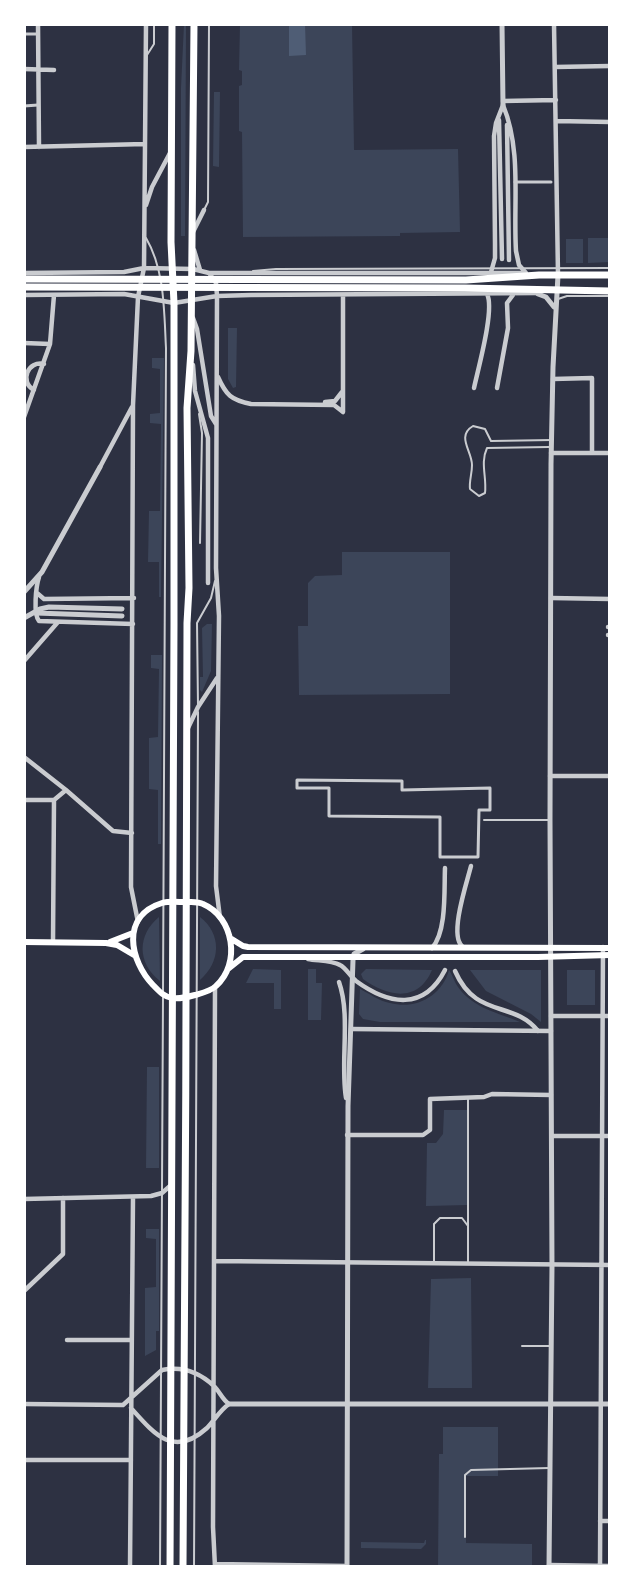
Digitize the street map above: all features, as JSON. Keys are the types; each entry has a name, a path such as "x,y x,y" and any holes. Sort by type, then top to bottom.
{"main road":[{"path":"170,1567 171,1442 166,1369 173,902 172,24"},
{"path":"183,1567 186,1225 185,902 189,588 187,408 192,300 197,269 193,245 194,24"},
{"path":"361,284 466,280 558,272 610,275"},
{"path":"24,279 189,284"},
{"path":"24,287 361,284 610,291"},
{"path":"228,969 231,958 230,938 220,918 202,903 163,903 149,910 138,922 133,933 134,955 143,974 163,994 172,998 185,998 215,988 228,969 243,957 606,956"},
{"path":"106,943 133,933"},
{"path":"230,938 249,947 607,947"},
{"path":"24,942 106,943 117,945 134,955"}],"street":[{"path":"38,24 39,147"},
{"path":"138,922 131,887 134,624 133,405 138,297 144,268 146,24"},
{"path":"502,24 503,103 513,143 516,251 520,269 526,273"},
{"path":"554,24 558,272 551,450 552,1266 549,1566 610,1566"},
{"path":"24,34 38,34"},
{"path":"555,67 610,66"},
{"path":"24,69 54,70"},
{"path":"503,103 556,100"},
{"path":"492,270 495,244 494,136 503,103"},
{"path":"24,106 38,105"},
{"path":"507,116 509,260"},
{"path":"499,117 502,260"},
{"path":"556,122 610,122"},
{"path":"24,147 145,144"},
{"path":"144,212 152,187 172,151"},
{"path":"515,182 551,182"},
{"path":"193,232 204,210"},
{"path":"24,273 124,272 144,268 171,268 197,269 209,273 492,270 539,275"},
{"path":"114,272 114,294"},
{"path":"263,272 263,296"},
{"path":"209,273 216,283 217,296 216,568 219,606 216,886 220,918"},
{"path":"24,295 114,294 174,303 217,296 513,295 556,291"},
{"path":"163,302 174,292"},
{"path":"474,388 488,323 490,301 487,294"},
{"path":"538,294 549,300 555,308"},
{"path":"24,417 50,344 54,295"},
{"path":"216,374 225,393 240,402 334,405 343,412 343,295"},
{"path":"497,388 508,328 506,307 513,295"},
{"path":"191,314 197,329 211,416 216,423"},
{"path":"24,343 50,344"},
{"path":"191,351 195,391 208,438 208,583"},
{"path":"34,390 29,388 26,382 27,373 38,362 44,364"},
{"path":"553,379 592,378 592,453"},
{"path":"312,404 335,400 343,389"},
{"path":"133,405 42,572 38,583 35,613 39,621 134,624"},
{"path":"551,450 610,453"},
{"path":"24,592 42,572"},
{"path":"37,593 44,599 134,598"},
{"path":"551,598 610,598"},
{"path":"24,618 49,608 122,609"},
{"path":"35,613 122,616"},
{"path":"24,661 58,622"},
{"path":"187,730 198,707 217,678"},
{"path":"24,757 113,831 132,833"},
{"path":"550,776 610,776"},
{"path":"297,780 402,781 402,789 490,788 490,810 479,810 478,857 440,857 440,817 329,816 329,788 297,788 297,780"},
{"path":"24,800 54,800 66,790"},
{"path":"53,942 54,800"},
{"path":"462,946 458,941 458,922 471,866"},
{"path":"432,948 439,938 441,927 445,868"},
{"path":"215,988 213,1419 215,1566 346,1566 348,1106 353,956 360,950 389,947"},
{"path":"600,1566 602,1136 605,1055 602,1016 607,947"},
{"path":"299,958 336,963 343,966 352,978 381,995 401,1001 415,999 427,993 438,983 445,970"},
{"path":"455,970 463,986 479,1001 519,1017 538,1031"},
{"path":"339,982 343,1001 344,1082 348,1106"},
{"path":"551,1016 610,1016"},
{"path":"351,1029 551,1031"},
{"path":"348,1135 423,1135 430,1130 430,1099 484,1097 492,1094 551,1095"},
{"path":"552,1136 610,1136"},
{"path":"24,1199 151,1196 162,1193 170,1186"},
{"path":"130,1567 133,1197"},
{"path":"24,1291 63,1254 63,1198"},
{"path":"214,1261 610,1265"},
{"path":"67,1340 131,1340"},
{"path":"24,1404 123,1405 166,1369 183,1368 214,1386 221,1398 229,1404 610,1404"},
{"path":"131,1408 161,1437 171,1442 184,1442 194,1439 210,1426 213,1419 229,1404"},
{"path":"24,1460 131,1460"},
{"path":"600,1521 610,1521"}],"lane":[{"path":"146,57 154,45 154,24"},
{"path":"204,210 208,202 209,24"},
{"path":"144,234 154,251 158,268 166,348 162,1193 166,1369 161,1437 160,1567"},
{"path":"248,272 276,269 520,269 558,272 610,268"},
{"path":"556,300 567,296 610,296"},
{"path":"199,408 202,433 200,543"},
{"path":"551,450 487,448 483,460 485,493 478,496 470,489 472,462 465,441 465,433 473,426 485,429 491,441 552,440"},
{"path":"194,1567 197,623 211,598 216,568"},
{"path":"484,820 550,820"},
{"path":"468,1097 468,1264"},
{"path":"434,1264 434,1224 440,1218 462,1218 468,1226"},
{"path":"522,1346 551,1346"},
{"path":"465,1537 465,1475 471,1470 549,1468"}],"shaded area":[{"path":"184,24 186,24 185,236 181,236 181,88"},
{"path":"240,24 352,24 354,150 458,149 460,232 400,233 400,236 243,237 242,132 239,131 239,86 242,85 242,71 239,70"},
{"path":"289,24 305,24 306,55 289,56"},
{"path":"214,92 220,92 219,167 213,166"},
{"path":"588,238 610,238 610,262 588,263"},
{"path":"566,239 583,239 583,263 566,263"},
{"path":"228,328 237,328 236,387 233,388 228,379"},
{"path":"152,358 164,358 161,597 159,597 159,562 148,562 149,511 160,511 161,424 150,423 150,414 160,413 160,369 152,368"},
{"path":"342,552 450,552 450,694 299,695 298,626 308,626 308,583 315,576 342,575"},
{"path":"207,624 212,624 211,671 202,692 200,677 203,677 202,628"},
{"path":"151,655 162,655 161,844 158,844 158,790 149,789 149,738 158,737 159,669 151,668"},
{"path":"159,917 160,981 147,966 143,949 147,932"},
{"path":"200,917 212,931 216,948 212,965 200,980"},
{"path":"253,969 281,970 281,1009 274,1009 274,983 246,983"},
{"path":"308,969 316,969 316,983 322,983 321,1020 308,1020"},
{"path":"366,969 432,970 419,988 402,994 382,990 363,979 361,974"},
{"path":"449,970 458,987 471,1000 486,1009 520,1022 380,1022 363,1019 359,1014 360,989 386,1002 409,1004 427,999 434,994 446,979"},
{"path":"470,970 541,970 541,1022 531,1014 486,991"},
{"path":"567,970 595,970 595,1005 567,1005"},
{"path":"147,1067 159,1067 159,1168 146,1168"},
{"path":"444,1110 467,1110 467,1205 426,1206 427,1143 436,1143 443,1134"},
{"path":"146,1229 159,1229 159,1331 156,1331 156,1350 145,1356 145,1288 156,1287 156,1239 146,1238"},
{"path":"471,1278 472,1388 428,1388 431,1279"},
{"path":"443,1427 498,1427 498,1476 466,1476 466,1543 532,1544 532,1567 438,1567 439,1454 443,1454"},
{"path":"425,1540 426,1544 421,1549 361,1548 361,1542 424,1543"}]}
